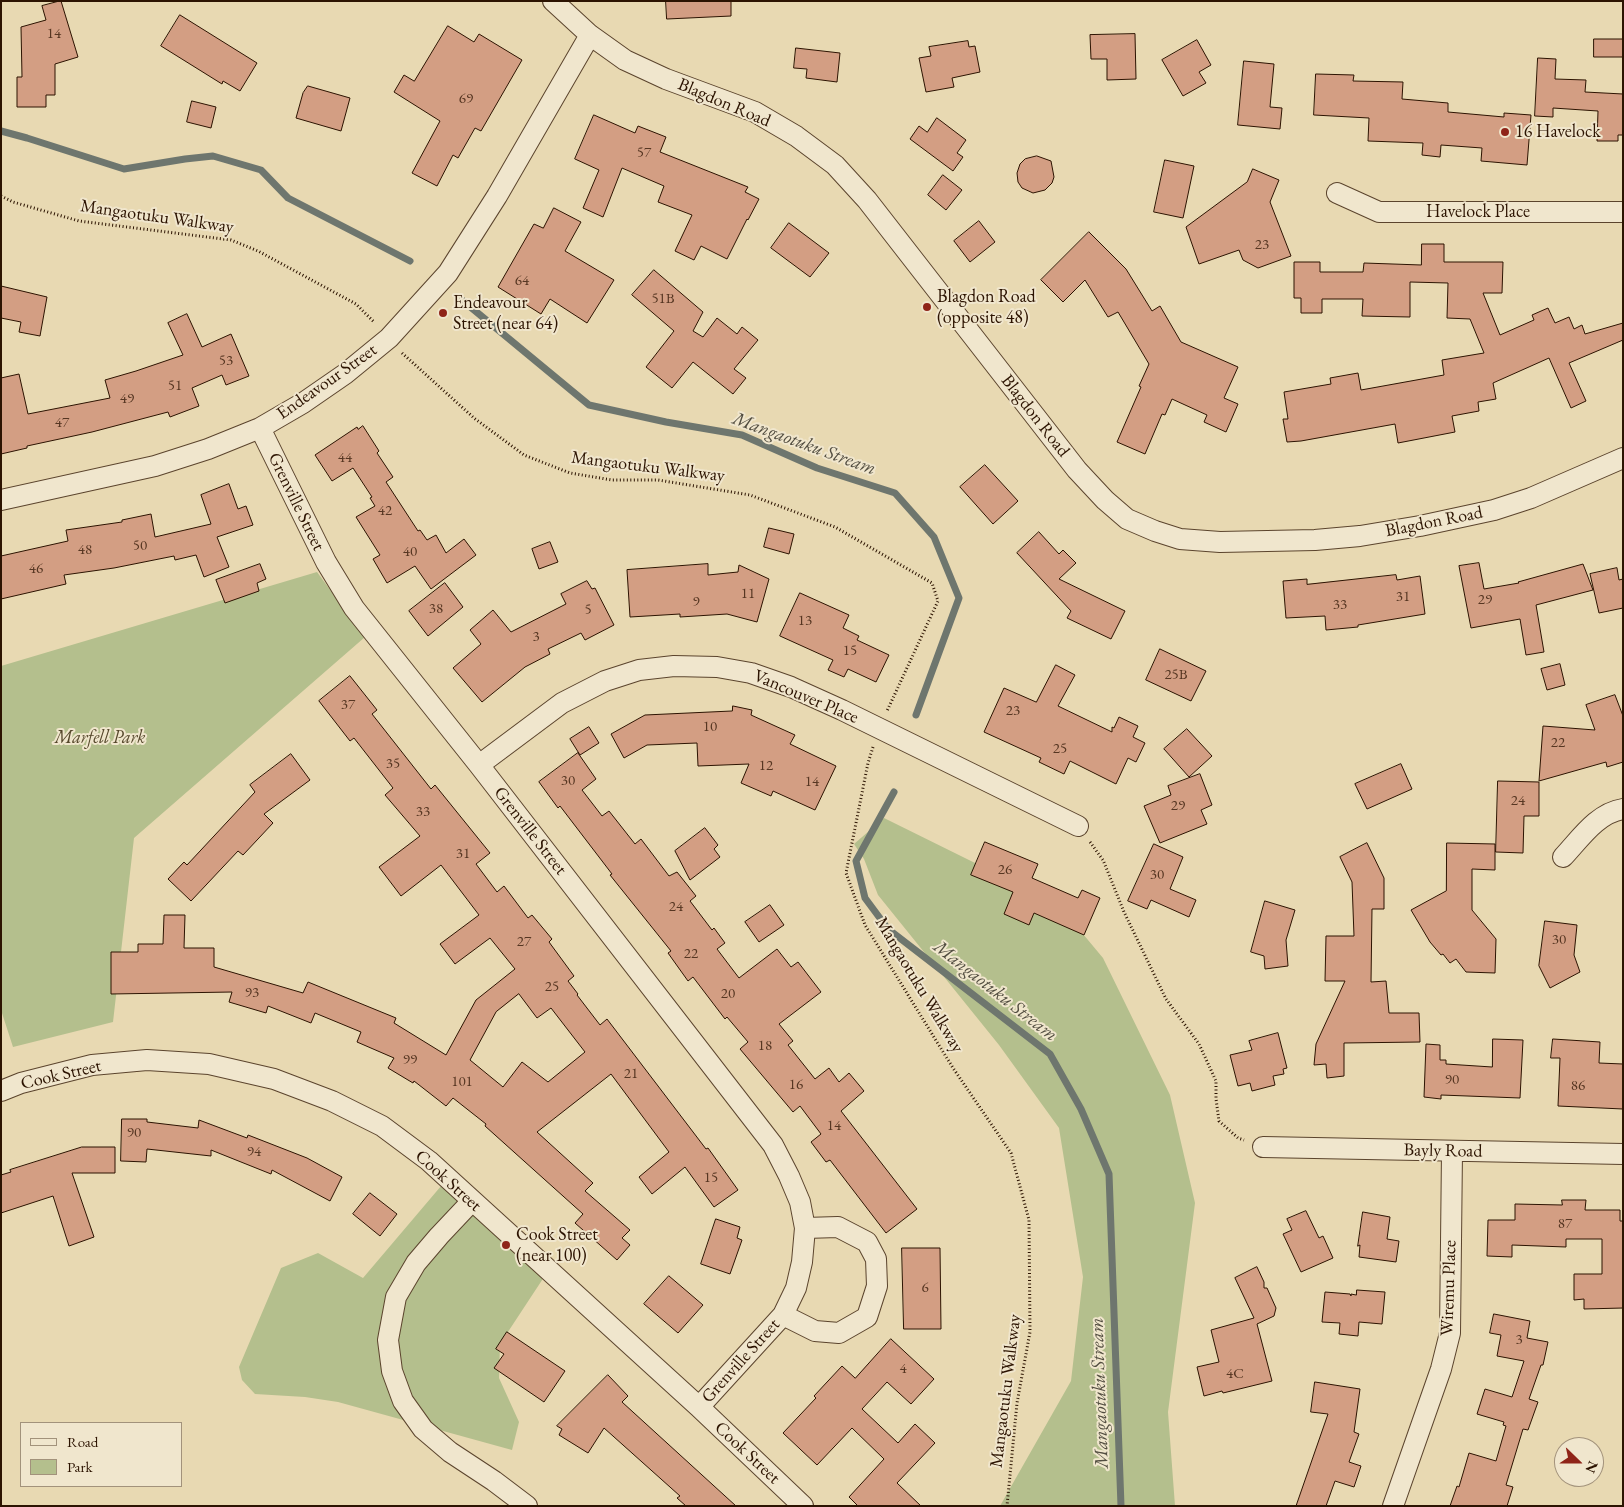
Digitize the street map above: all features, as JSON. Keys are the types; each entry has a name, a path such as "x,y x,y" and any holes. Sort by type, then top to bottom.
{"street":[{"name":"Blagdon Road","path":"553,1 590,35 625,60 666,79 755,112 796,136 835,165 867,200 1077,470 1105,500 1127,519 1155,531 1180,539 1220,542 1316,540 1360,536 1420,526 1494,510 1530,498 1623,458"},
{"name":"Endeavour Street","path":"1,500 155,466 208,449 260,428 303,403 345,374 388,338 448,273 497,196 590,35"},
{"name":"Havelock Place","path":"1337,193 1379,212 1623,212"},
{"name":"Grenville Street","path":"260,428 326,562 354,608 479,765 773,1145 789,1176 800,1202 805,1228 802,1262 796,1288 783,1315 699,1408"},
{"name":"Vancouver Place","path":"479,765 562,703 605,681 639,670 674,666 717,667 752,673 790,687 842,710 1078,826"},
{"path":"1563,857 1597,821 1612,810 1623,809"},
{"name":"Cook Street","path":"1,1091 21,1083 92,1065 147,1060 209,1064 274,1079 332,1101 382,1126 429,1161 699,1408 803,1506"},
{"name":"Bayly Road","path":"1264,1147 1623,1154"},
{"name":"Wiremu Place","path":"1393,1506 1441,1369 1450,1334 1452,1151"},
{"path":"472,1202 439,1236 416,1264 396,1297 388,1340 392,1371 403,1401 423,1429 450,1452 494,1481 527,1506"},
{"name":"Grenville Street","path":"783,1315 815,1331 839,1333 867,1317 877,1286 876,1259 867,1242 838,1227 805,1228"}],"path":[{"name":"Mangaotuku Walkway","path":"1,196 13,202 79,221 231,240 258,251 356,304 401,352 474,418 524,455 570,473 612,480 658,480 750,495 835,527 932,583 938,601 879,729 869,761 846,873 865,925 953,1068 1011,1153 1029,1220 1030,1332 1017,1403 1007,1506"},
{"path":"1078,826 1103,860 1124,912 1166,999 1199,1044 1216,1081 1219,1121 1238,1138 1264,1147"}],"green space":[{"name":"Marfell Park","path":"317,572 365,637 134,838 113,1022 13,1047 1,1010 1,666"},
{"path":"884,818 1058,904 1103,958 1170,1095 1195,1203 1168,1412 1175,1506 1000,1506 1071,1381 1083,1277 1059,1128 999,1045 878,895 864,859 854,844"},
{"path":"447,1179 550,1268 500,1344 499,1378 519,1422 512,1450 338,1402 305,1397 255,1394 242,1380 239,1367 281,1268 318,1253 363,1278"}],"building":[{"path":"61,1 78,57 55,64 55,95 46,95 46,107 17,107 17,77 22,77 21,27 46,20 42,6"},
{"path":"666,1 731,1 731,16 667,19"},
{"path":"180,15 257,63 240,91 223,81 222,84 161,46"},
{"path":"448,26 474,42 479,34 522,60 481,131 475,128 458,158 453,155 437,186 412,173 440,121 394,92 404,75 414,81"},
{"path":"1135,34 1136,79 1107,80 1107,59 1091,59 1090,35"},
{"path":"1594,39 1623,39 1623,57 1594,57"},
{"path":"1197,40 1211,65 1199,72 1206,83 1183,96 1162,60"},
{"path":"968,41 969,47 975,46 980,72 952,78 954,87 926,92 919,58 931,56 929,47"},
{"path":"796,48 840,53 837,82 806,78 807,69 794,68"},
{"path":"1538,58 1556,59 1555,79 1586,80 1585,92 1623,94 1623,135 1618,135 1618,141 1597,141 1598,111 1553,108 1553,117 1535,116"},
{"path":"1244,61 1274,64 1270,107 1282,108 1280,129 1238,125"},
{"path":"1316,74 1354,75 1353,81 1403,82 1402,99 1448,103 1448,112 1504,117 1504,113 1531,115 1527,165 1481,161 1482,148 1441,145 1440,157 1422,155 1423,143 1368,141 1369,118 1314,115"},
{"path":"308,86 350,98 341,131 296,118 303,93"},
{"path":"192,101 216,107 211,128 187,122"},
{"path":"594,115 635,133 638,126 666,137 660,152 748,187 745,192 759,199 727,259 701,246 694,260 675,251 692,215 658,202 664,186 622,168 603,217 583,208 599,170 575,159"},
{"path":"937,118 966,140 957,153 963,157 953,171 910,139 919,126 927,132"},
{"path":"1037,156 1051,161 1054,177 1052,183 1045,190 1033,193 1022,188 1018,182 1017,173 1020,164 1025,159"},
{"path":"1165,160 1194,166 1183,218 1154,212"},
{"path":"1253,169 1279,180 1270,202 1291,256 1258,268 1243,260 1239,250 1199,264 1186,227 1247,182"},
{"path":"943,175 962,190 946,210 928,195"},
{"path":"554,208 581,222 565,251 614,280 587,323 550,299 541,314 498,287 534,224 543,228"},
{"path":"979,221 995,242 970,262 954,241"},
{"path":"789,223 829,253 810,277 771,248"},
{"path":"1089,232 1126,269 1152,311 1160,306 1181,342 1238,367 1224,398 1238,404 1226,432 1204,422 1207,415 1172,399 1165,415 1162,414 1145,454 1117,442 1149,364 1118,312 1108,317 1085,280 1063,302 1041,280"},
{"path":"1422,244 1444,244 1444,262 1503,262 1502,293 1483,293 1500,335 1534,320 1532,315 1548,308 1555,323 1569,317 1574,329 1582,325 1585,334 1623,323 1623,340 1569,363 1586,401 1571,408 1549,358 1493,383 1496,399 1478,402 1479,411 1452,416 1455,432 1398,443 1395,424 1287,442 1283,419 1288,419 1284,392 1331,384 1330,378 1358,373 1361,390 1444,375 1442,360 1484,353 1470,319 1447,318 1448,283 1410,282 1410,317 1362,316 1363,299 1322,299 1322,313 1301,313 1301,298 1294,298 1294,262 1320,262 1320,272 1363,272 1364,263 1421,265"},
{"path":"654,270 703,312 693,331 703,337 717,318 737,334 742,327 758,340 734,369 746,378 733,394 693,362 672,388 646,367 674,331 632,295"},
{"path":"1,286 47,297 40,336 19,332 21,322 1,318"},
{"path":"187,314 202,347 231,334 249,376 226,385 222,375 192,388 199,406 170,417 168,412 1,454 1,378 19,374 28,414 110,398 105,380 183,355 168,323"},
{"path":"363,426 379,451 377,453 393,477 386,482 418,531 420,530 427,540 436,535 446,553 464,539 476,555 431,589 415,566 387,583 373,559 380,555 356,517 375,506 370,498 372,497 353,468 332,481 315,455 357,427 358,429"},
{"path":"985,465 1018,501 993,524 960,487"},
{"path":"229,484 238,509 246,506 253,525 217,537 229,567 204,577 196,555 175,560 174,556 114,568 64,575 66,584 1,599 1,556 68,541 66,530 122,522 122,520 151,514 155,537 211,524 201,495"},
{"path":"769,528 794,534 789,554 764,547"},
{"path":"1039,532 1059,554 1063,550 1076,563 1059,579 1125,611 1111,639 1067,618 1071,611 1017,553"},
{"path":"550,542 558,562 539,569 532,549"},
{"path":"1479,563 1484,589 1519,583 1583,564 1593,590 1536,605 1544,652 1526,655 1520,619 1471,628 1459,566"},
{"path":"260,564 266,579 257,583 259,591 225,603 216,580"},
{"path":"708,564 708,575 738,572 739,565 769,579 757,622 727,614 680,617 680,614 630,617 627,570"},
{"path":"1617,568 1619,580 1623,579 1623,608 1599,613 1590,574"},
{"path":"1396,575 1397,580 1420,576 1425,614 1358,625 1358,627 1326,630 1325,616 1286,618 1283,581 1307,579 1307,584"},
{"path":"587,581 592,589 595,588 614,625 585,640 581,633 548,649 550,654 525,667 482,702 453,668 481,644 470,630 493,610 511,632 566,604 561,594"},
{"path":"445,583 463,607 428,636 409,611"},
{"path":"800,593 849,615 843,628 859,636 857,640 889,655 876,682 848,669 844,677 828,670 833,660 780,636"},
{"path":"1160,649 1206,671 1191,701 1146,680"},
{"path":"1560,664 1565,685 1547,690 1541,669"},
{"path":"1056,665 1075,675 1058,706 1112,732 1112,727 1114,728 1119,717 1138,726 1133,737 1145,743 1136,762 1128,758 1116,784 1070,761 1064,774 1039,762 1041,758 984,732 1004,688 1036,702"},
{"path":"350,676 377,710 372,714 431,789 435,785 490,853 476,864 497,892 504,886 528,918 532,915 552,939 549,942 574,976 568,981 577,995 600,1025 607,1019 706,1149 708,1148 738,1190 714,1207 685,1167 652,1194 639,1177 669,1152 611,1074 537,1132 593,1183 585,1191 630,1230 622,1238 630,1245 617,1260 575,1223 583,1214 485,1126 486,1124 453,1098 446,1106 414,1081 413,1083 388,1068 394,1058 357,1042 361,1032 315,1013 311,1023 268,1006 266,1013 229,1002 232,992 111,994 111,952 138,952 138,944 163,944 164,915 185,915 184,948 214,948 214,967 303,993 308,982 396,1018 394,1023 446,1055 476,1000 515,969 490,938 455,964 440,944 479,915 441,865 401,896 379,867 420,836 385,795 393,788 354,738 350,741 319,701","holes":["519,994 537,1018 551,1008 585,1052 548,1082 522,1062 503,1087 470,1060 496,1012"]},
{"path":"1615,695 1623,716 1623,762 1607,767 1606,762 1539,781 1543,726 1595,730 1586,705"},
{"path":"733,706 752,710 751,715 795,735 790,744 836,766 815,810 773,791 771,796 741,783 749,764 698,766 697,743 647,745 624,758 611,734 645,715 732,711"},
{"path":"589,727 599,743 580,755 570,739"},
{"path":"1187,729 1212,756 1189,777 1164,749"},
{"path":"578,753 596,779 582,790 602,816 609,811 635,844 641,839 669,876 677,872 696,896 690,901 712,930 714,928 725,943 717,949 739,978 777,949 791,967 798,962 821,992 779,1024 793,1041 788,1045 815,1079 829,1068 839,1082 849,1073 864,1091 841,1111 917,1209 886,1233 830,1160 826,1162 811,1142 821,1134 800,1106 793,1112 740,1049 748,1042 727,1017 725,1019 693,977 688,981 668,953 671,951 610,875 612,874 560,806 558,808 539,782"},
{"path":"291,754 310,780 264,814 273,823 243,855 238,851 191,901 168,879 184,862 187,865 255,792 250,785"},
{"path":"1401,764 1412,789 1367,809 1355,784"},
{"path":"1200,774 1212,805 1201,810 1207,824 1160,843 1144,806 1171,795 1168,786"},
{"path":"1498,781 1539,782 1539,816 1524,816 1523,853 1496,852"},
{"path":"705,828 718,845 714,849 720,857 690,880 675,851"},
{"path":"985,842 1038,864 1032,878 1078,898 1082,890 1100,898 1084,935 1034,913 1029,925 1004,914 1013,892 971,875"},
{"path":"1367,843 1384,878 1384,909 1372,909 1371,982 1386,981 1389,1013 1419,1013 1420,1042 1344,1043 1344,1076 1327,1078 1326,1064 1314,1065 1316,1044 1345,981 1325,981 1326,936 1354,936 1352,882 1340,857"},
{"path":"1447,843 1495,844 1495,870 1472,869 1472,910 1496,939 1495,973 1466,972 1456,959 1450,963 1430,942 1411,910 1446,891"},
{"path":"1154,844 1183,857 1170,889 1196,900 1189,917 1151,900 1147,909 1128,901"},
{"path":"1265,901 1295,910 1286,940 1288,966 1265,969 1264,956 1251,952"},
{"path":"770,905 784,925 759,942 745,922"},
{"path":"1545,921 1577,925 1574,955 1580,972 1550,988 1539,966"},
{"path":"1278,1033 1287,1068 1283,1069 1284,1074 1273,1076 1275,1085 1252,1091 1250,1083 1238,1086 1230,1055 1252,1050 1249,1041"},
{"path":"1493,1039 1523,1040 1520,1098 1441,1095 1441,1099 1424,1097 1426,1044 1440,1045 1440,1060 1446,1060 1446,1064 1492,1067"},
{"path":"1553,1039 1600,1042 1599,1063 1623,1064 1623,1109 1558,1106 1560,1058 1551,1058"},
{"path":"122,1119 147,1119 147,1122 198,1128 199,1120 247,1138 248,1135 307,1158 342,1177 330,1201 272,1170 271,1174 211,1150 211,1156 147,1149 146,1162 121,1161"},
{"path":"82,1147 115,1147 115,1173 72,1173 94,1237 69,1246 53,1196 1,1213 1,1175 11,1172 10,1170"},
{"path":"370,1193 397,1214 380,1236 353,1214"},
{"path":"1562,1200 1586,1200 1585,1210 1620,1210 1620,1221 1623,1221 1623,1308 1584,1309 1584,1299 1574,1300 1574,1274 1602,1274 1602,1239 1566,1239 1566,1247 1512,1245 1512,1257 1487,1256 1488,1220 1515,1220 1515,1204 1562,1205"},
{"path":"1306,1211 1319,1238 1323,1236 1333,1258 1301,1272 1283,1234 1292,1230 1287,1219"},
{"path":"1363,1212 1390,1217 1387,1239 1399,1241 1396,1262 1359,1257 1360,1245 1358,1246"},
{"path":"716,1219 740,1227 737,1238 742,1240 730,1274 701,1264"},
{"path":"902,1248 940,1248 941,1329 904,1329"},
{"path":"1257,1267 1264,1282 1264,1288 1267,1288 1276,1308 1274,1316 1257,1324 1272,1381 1204,1396 1197,1367 1219,1362 1211,1330 1254,1318 1235,1278"},
{"path":"669,1276 703,1305 678,1333 644,1304"},
{"path":"1357,1290 1385,1292 1382,1324 1359,1322 1358,1336 1339,1334 1340,1323 1322,1322 1325,1292 1350,1294 1351,1296 1351,1294 1356,1295"},
{"path":"1494,1314 1530,1321 1527,1338 1548,1342 1543,1365 1541,1365 1529,1399 1538,1402 1528,1430 1523,1429 1506,1485 1513,1487 1507,1506 1450,1506 1457,1486 1459,1487 1469,1453 1496,1461 1506,1426 1503,1425 1504,1422 1477,1414 1485,1389 1512,1397 1524,1361 1497,1356 1501,1335 1490,1333"},
{"path":"507,1332 565,1371 544,1402 494,1368 504,1354 496,1349"},
{"path":"891,1339 934,1379 911,1404 887,1382 862,1409 898,1443 915,1424 935,1443 897,1483 921,1506 858,1506 849,1497 884,1459 852,1428 817,1465 783,1433 816,1398 814,1396 842,1366 855,1378"},
{"path":"608,1375 628,1396 622,1402 736,1506 686,1506 677,1498 680,1496 604,1428 588,1453 559,1435 562,1429 557,1426"},
{"path":"1315,1382 1360,1389 1354,1432 1359,1434 1349,1462 1361,1466 1354,1487 1335,1481 1326,1506 1296,1506 1328,1414 1311,1412"}],"waterway":[{"name":"Mangaotuku Stream","path":"1,131 124,169 213,156 261,170 288,198 410,261"},
{"name":"Mangaotuku Stream","path":"462,300 589,405 666,422 742,435 817,468 895,493 934,537 959,598 916,715"},
{"name":"Mangaotuku Stream","path":"894,792 856,861 865,898 888,929 1050,1054 1081,1109 1109,1174 1121,1506"}],"place":[{"name":"16 Havelock","path":"1505,132"},
{"name":"Blagdon Road (opposite 48)","path":"927,307"},
{"name":"Endeavour Street (near 64)","path":"443,313"},
{"name":"Cook Street (near 100)","path":"506,1245"}]}
